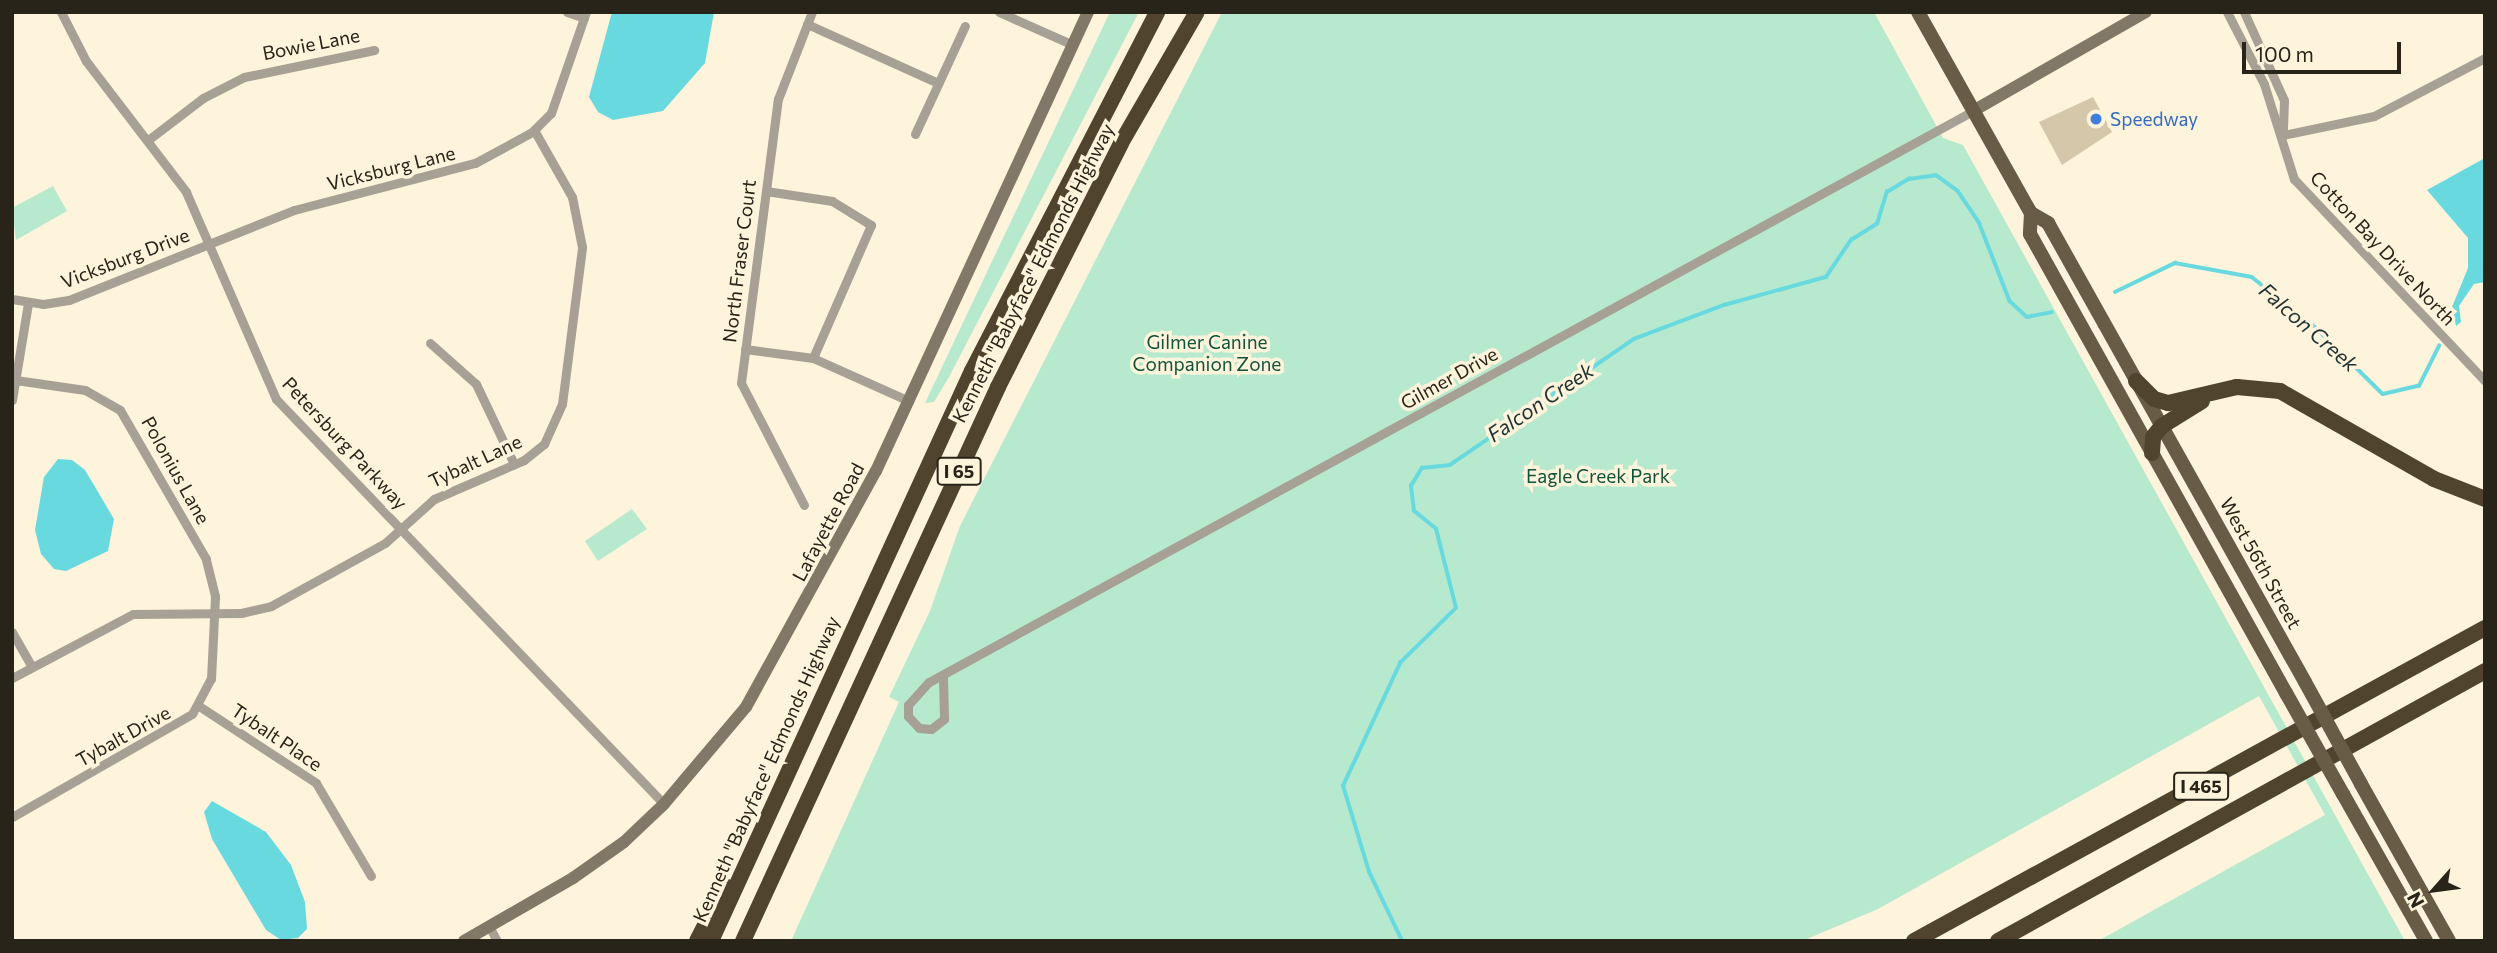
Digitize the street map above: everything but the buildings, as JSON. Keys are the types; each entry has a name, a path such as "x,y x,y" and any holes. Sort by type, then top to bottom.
{"highway":[{"name":"Kenneth \"Babyface\" Edmonds Highway","path":"711,941 765,817 972,371 1157,12"},
{"name":"Kenneth \"Babyface\" Edmonds Highway","path":"743,941 998,387 1121,143 1197,12"},
{"path":"2136,380 2164,403 2249,387 2290,395 2434,479 2485,499"},
{"path":"2152,453 2153,437 2162,426 2213,394"},
{"name":"I 465","path":"1914,941 2485,628"},
{"name":"I 465","path":"1998,941 2485,671"},
{"path":"697,941 765,817"}],"main road":[{"name":"Lafayette Road","path":"464,941 596,864 664,804 746,707 823,575 909,401 1088,12"},
{"name":"West 56th Street","path":"1918,12 2031,213 2048,223 2449,941"},
{"path":"1973,111 2146,12"},
{"name":"West 56th Street","path":"2031,213 2030,234 2426,941"}],"street":[{"path":"567,12 585,15"},
{"name":"North Fraser Court","path":"804,505 743,393 745,349 780,89 812,12"},
{"path":"999,12 1073,45"},
{"name":"Cotton Bay Drive North","path":"2227,12 2264,84 2283,135 2290,170 2303,190 2485,381"},
{"path":"2244,12 2284,100 2283,135 2374,116 2485,58"},
{"name":"Petersburg Parkway","path":"62,13 79,51 186,192 276,399 664,804"},
{"name":"Vicksburg Lane","path":"208,244 294,210 459,170 534,130 557,104 585,15"},
{"path":"807,24 938,83"},
{"path":"915,134 965,26"},
{"name":"Bowie Lane","path":"148,140 203,98 244,77 374,50"},
{"name":"Gilmer Drive","path":"943,677 944,719 931,729 919,728 908,716 908,705 943,677 1973,111"},
{"name":"Tybalt Lane","path":"12,678 133,614 214,612 271,606 379,547 434,499 514,464 540,448 559,419 582,252 572,197 534,130"},
{"path":"766,191 832,201 870,224 813,358"},
{"name":"Vicksburg Drive","path":"12,299 29,303 69,300 208,244"},
{"path":"12,400 29,303"},
{"path":"430,343 476,384 514,464"},
{"path":"745,349 813,358 909,401"},
{"name":"Polonius Lane","path":"16,380 94,393 127,418 206,559 214,585 214,612"},
{"name":"Tybalt Drive","path":"12,817 175,727 199,706 211,679 214,612"},
{"path":"12,632 32,667"},
{"name":"Tybalt Place","path":"199,706 316,783 371,876"},
{"path":"489,926 497,941"}],"green space":[{"path":"1110,12 1139,12 949,377 934,402 925,403"},
{"name":"Eagle Creek Park","path":"1222,12 1874,12 1943,138 1963,145 2405,941 2098,941 2325,815 2259,696 1878,909 1802,941 791,941 899,702 889,697 930,611 960,526"},
{"path":"53,186 67,211 16,240 12,208"},
{"path":"632,509 647,529 598,561 585,541"}],"water":[{"path":"612,12 714,12 705,63 663,111 613,120 598,112 589,97"},
{"path":"2485,158 2485,282 2474,284 2459,306 2461,322 2456,326 2452,307 2468,268 2468,238 2427,190"},
{"path":"58,459 72,460 85,470 114,519 108,551 66,571 54,569 41,554 35,530 44,477"},
{"path":"212,801 266,832 291,865 305,902 307,929 298,938 281,940 266,930 212,839 204,812"}],"waterway":[{"name":"Falcon Creek","path":"1402,941 1369,872 1343,786 1400,663 1456,608 1436,529 1414,511 1411,486 1422,468 1450,465 1634,339 1724,305 1826,277 1851,240 1877,224 1887,192 1909,179 1936,175 1958,191 1979,222 2010,301 2027,317 2052,312"},
{"name":"Falcon Creek","path":"2115,292 2175,263 2252,277 2315,327 2383,394 2419,386 2439,346"}],"place":[{"name":"Speedway","path":"2096,119"}],"park label":[{"name":"Gilmer Canine Companion Zone","path":"1207,353"}]}
